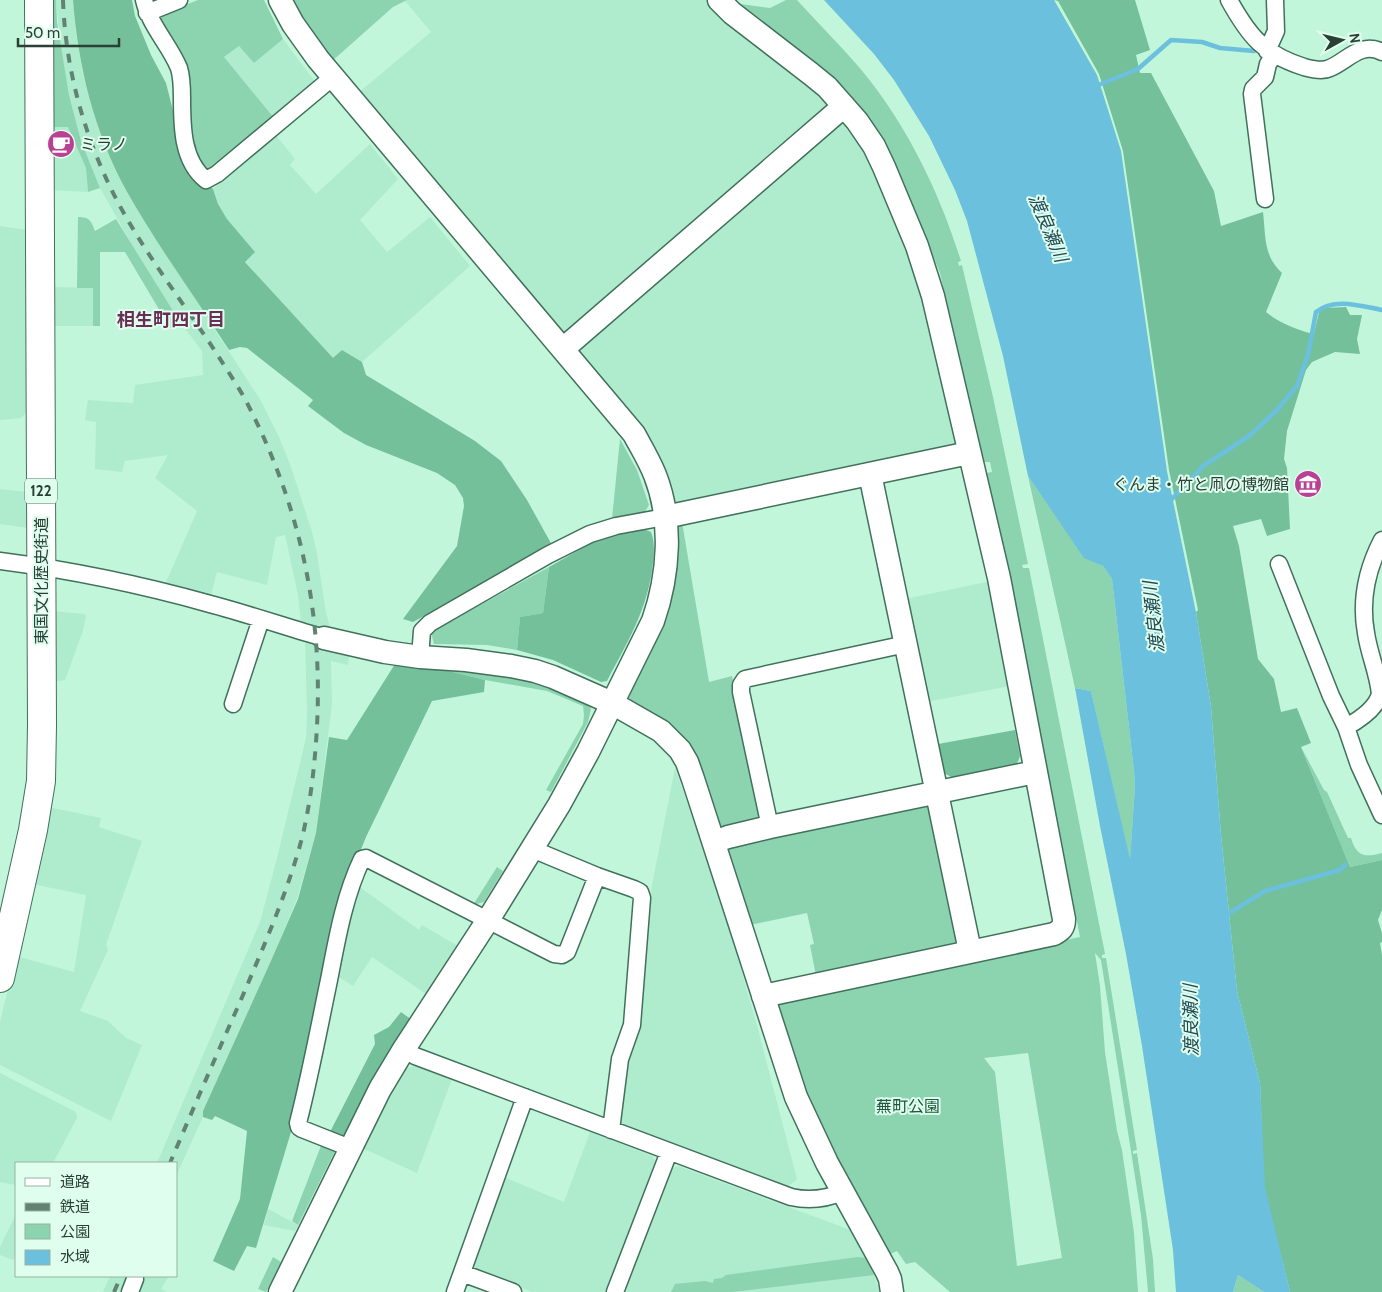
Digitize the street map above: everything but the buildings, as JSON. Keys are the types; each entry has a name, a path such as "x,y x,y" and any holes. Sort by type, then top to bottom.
{"highway":[{"name":"東国文化歴史街道","path":"0,978 33,830 41,781 39,0"}],"street":[{"path":"179,0 146,6 179,68 182,82 182,122 185,141 194,166 206,180 217,174 333,77"},
{"path":"280,0 300,36 333,77 634,434 656,477 665,517 667,552 660,600 648,632 570,785 488,920 380,1089 280,1292"},
{"path":"719,0 732,13 827,87 857,121 874,146 917,246 927,274 999,578 1064,919 1064,926 1054,934 764,996"},
{"path":"1229,0 1246,28 1271,53 1288,62 1310,69 1325,70 1362,50 1381,48"},
{"path":"1265,199 1252,94 1256,85 1266,77 1276,31 1275,0"},
{"path":"563,349 844,106"},
{"path":"420,657 422,631 430,623 548,555 601,530 969,453"},
{"path":"870,474 970,951"},
{"path":"1346,728 1367,712 1378,700 1380,694 1366,632 1364,607 1367,574 1382,540"},
{"path":"0,560 173,595 324,638 385,652 420,657 491,662 535,671 612,703 661,731 680,750 687,762 796,1097 842,1192 887,1272 892,1292"},
{"path":"1280,564 1359,765 1382,815"},
{"path":"233,704 261,619"},
{"path":"770,827 741,692 741,685 745,679 906,644"},
{"path":"714,842 728,836 1035,772"},
{"path":"532,849 634,889 640,892 642,898 632,1024 620,1059 611,1130"},
{"path":"350,1148 302,1129 298,1123 309,1080 337,937 349,892 362,859 366,858 554,954 562,955 567,952 597,876"},
{"path":"404,1049 415,1056 791,1197 819,1199 842,1192"},
{"path":"455,1292 525,1097"},
{"path":"615,1292 669,1152"},
{"path":"462,1273 513,1292"}],"shaded area":[{"path":"56,0 73,0 82,70 95,116 149,228 261,401 279,437 312,532 326,613 331,630 301,623 298,595 285,535 276,537 267,585 217,572 210,599 164,587 197,511 155,478 168,455 125,461 122,472 95,469 96,422 85,420 88,400 133,403 135,385 203,375 202,351 180,322 131,243 100,188 81,141 69,95 60,42"},
{"path":"73,0 132,0 135,16 151,55 166,83 187,166 213,189 218,204 227,219 255,252 245,262 333,358 342,350 362,362 366,375 475,441 501,461 527,500 552,545 413,622 403,619 457,546 464,506 463,498 455,485 437,473 366,445 344,433 308,406 313,400 247,348 240,347 229,350 150,231 115,168 89,98 75,25"},
{"path":"708,0 725,17 828,102 828,112 570,333 559,333 357,94 431,32 405,1"},
{"path":"1054,0 1135,0 1150,50 1136,55 1140,73 1151,73 1214,191 1221,226 1263,212 1268,252 1282,273 1266,312 1289,326 1314,334 1319,312 1325,308 1346,307 1350,315 1362,315 1357,339 1360,354 1335,352 1312,362 1306,370 1287,431 1284,459 1287,468 1290,529 1267,536 1261,519 1233,526 1239,546 1258,659 1274,679 1281,712 1297,708 1311,743 1301,747 1350,867 1382,860 1382,910 1378,920 1382,933 1382,942 1380,943 1382,955 1382,1292 1290,1292 1264,1187 1260,1083 1237,991 1221,835 1211,707 1196,612 1167,471"},
{"path":"283,39 314,83 274,118 224,57 239,46 254,63"},
{"path":"838,125 850,125 869,156 911,255 958,440 951,448 679,506 672,502 579,352 579,345"},
{"path":"51,127 68,127 86,168 88,192 50,190"},
{"path":"275,134 295,159 290,165 316,194 370,144 398,179 360,220 387,252 430,217 470,266 362,362 342,350 333,359 321,347 245,261 255,252 227,219 218,204 213,189"},
{"path":"0,226 28,230 28,411 21,418 0,420"},
{"path":"50,287 93,288 93,326 50,326"},
{"path":"0,489 28,492 29,528 0,524"},
{"path":"644,529 651,532 654,548 647,595 636,624 607,681 601,682 553,660 517,650 520,617 543,613 549,567 607,536"},
{"path":"991,581 1010,686 926,702 905,599"},
{"path":"52,611 85,614 86,616 83,631 65,680 52,682"},
{"path":"305,640 349,653 348,665 331,661 332,704 316,833 297,899 178,1172 178,1162 157,1162 260,922 306,738"},
{"path":"395,664 437,668 485,680 484,692 432,701 366,837 347,884 325,971 291,1132 256,1248 247,1246 234,1271 213,1261 240,1199 247,1131 215,1116 212,1120 203,1117 203,1111 298,899 316,833 329,737 347,740"},
{"path":"1015,730 1020,756 1017,764 953,778 944,773 938,744"},
{"path":"675,768 722,902 758,1029 797,1179 785,1189 619,1127 623,1066 637,1031 651,890"},
{"path":"48,807 101,818 99,827 142,841 106,945 108,950 80,1011 108,1021 126,1038 142,1045 111,1121 0,1065 0,1022 16,956 74,972 86,895 32,884"},
{"path":"357,885 419,930 422,925 458,946 426,994 372,957 353,986 337,976"},
{"path":"401,1012 412,1020 390,1054 343,1138 330,1132 375,1044 374,1035 389,1027"},
{"path":"415,1066 452,1079 417,1173 362,1148 394,1086 406,1068"},
{"path":"0,1073 76,1112 77,1118 54,1162 15,1162 15,1185 0,1182"},
{"path":"590,1132 652,1156 656,1162 606,1292 532,1292 474,1269 473,1263 504,1177 564,1202"},
{"path":"678,1166 848,1229 855,1235 870,1265 880,1292 622,1292 669,1170"},
{"path":"268,1209 298,1225 295,1231 264,1225"},
{"path":"15,1216 15,1257 13,1260 0,1255 0,1247"},
{"path":"110,1277 132,1277 124,1292 103,1292"},
{"path":"143,1277 168,1277 161,1289 167,1292 137,1292"}],"green space":[{"path":"50,0 56,0 57,22 69,95 81,141 100,188 88,192 86,168 68,127 51,127"},
{"path":"198,0 264,0 283,39 254,63 239,46 224,57 274,118 209,174 199,166 159,24 162,14"},
{"path":"294,0 407,0 393,7 331,62 294,8"},
{"name":"蕪町公園","path":"786,0 797,0 871,81 906,134 927,174 946,217 961,261 958,262 959,266 962,265 993,397 1028,564 1022,565 1023,568 1029,568 1105,954 1102,955 1102,958 1106,958 1137,1150 1133,1151 1133,1154 1137,1153 1153,1259 1155,1292 1148,1292 1141,1215 1101,960 1095,953 1100,986 1105,1052 1134,1233 1138,1292 950,1292 915,1262 906,1264 897,1251 888,1255 814,1119 775,1007 780,999 1080,937 1006,556 986,473 992,472 990,462 983,462 940,273 891,154 868,116 854,98 828,73 741,4 770,8","holes":["1028,1053 1062,1258 1017,1266 995,1072 984,1058"]},
{"path":"78,217 90,220 95,231 116,219 180,322 170,328 125,252 100,252 100,326 93,326 93,288 77,288"},
{"path":"620,439 637,470 649,505 644,513 612,519"},
{"path":"1028,476 1084,557 1103,566 1112,579 1135,786 1130,861 1091,691 1075,688"},
{"path":"682,522 709,682 732,676 761,814 755,823 726,829 717,823 703,781 632,705 627,692 674,531"},
{"path":"549,567 543,613 520,617 517,650 487,645 434,644 431,632"},
{"path":"437,668 485,670 544,684 588,703 591,709 588,722 551,792 546,790 583,724 583,706 547,691 485,680"},
{"path":"1301,747 1324,790 1327,792 1348,838 1351,838 1356,849 1362,854 1382,853 1382,860 1350,867"},
{"path":"924,803 932,809 959,938 953,947 816,976 810,945 814,944 807,913 750,925 726,854 730,844"},
{"path":"497,867 503,871 484,902 473,905"},
{"path":"322,1143 337,1147 298,1225 292,1221"},
{"path":"273,1257 281,1262 266,1292 258,1289"},
{"path":"858,1257 867,1258 874,1275 732,1292 671,1292 675,1284 705,1281 713,1283 714,1279 722,1278 726,1275"},
{"path":"1238,1275 1264,1292 1233,1292"}],"water":[{"name":"渡良瀬川","path":"824,0 1054,0 1097,75 1121,151 1167,471 1196,612 1211,707 1221,835 1237,991 1260,1083 1265,1187 1290,1292 1264,1292 1238,1275 1233,1292 1176,1292 1173,1250 1142,1046 1075,688 1091,691 1130,859 1135,786 1112,579 1103,566 1084,558 1028,476 1003,356 967,221 955,190 929,136 894,80 874,54"}],"pier":[{"path":"1054,0 1058,1 1099,74 1123,151 1169,470 1198,610 1196,612 1167,471 1121,151 1097,75"}],"waterway":[{"path":"1096,86 1138,69 1171,40 1202,42 1220,48 1254,51"},
{"path":"1169,502 1203,466 1249,436 1277,410 1297,386 1308,355 1316,312 1323,307 1339,304 1382,310"},
{"path":"1226,915 1265,891 1340,870 1345,865"}],"railway":[{"path":"63,0 65,31 76,93 95,153 122,210 147,252 242,393 264,438 280,477 293,517 311,599 316,640 317,726 314,768 302,838 289,880 266,941 170,1162"},
{"path":"114,1292 121,1277"}],"place":[{"name":"ミラノ","path":"61,144"},
{"name":"ぐんま・竹と凧の博物館","path":"1308,484"}],"district":[{"name":"相生町四丁目","path":"171,320"}]}
